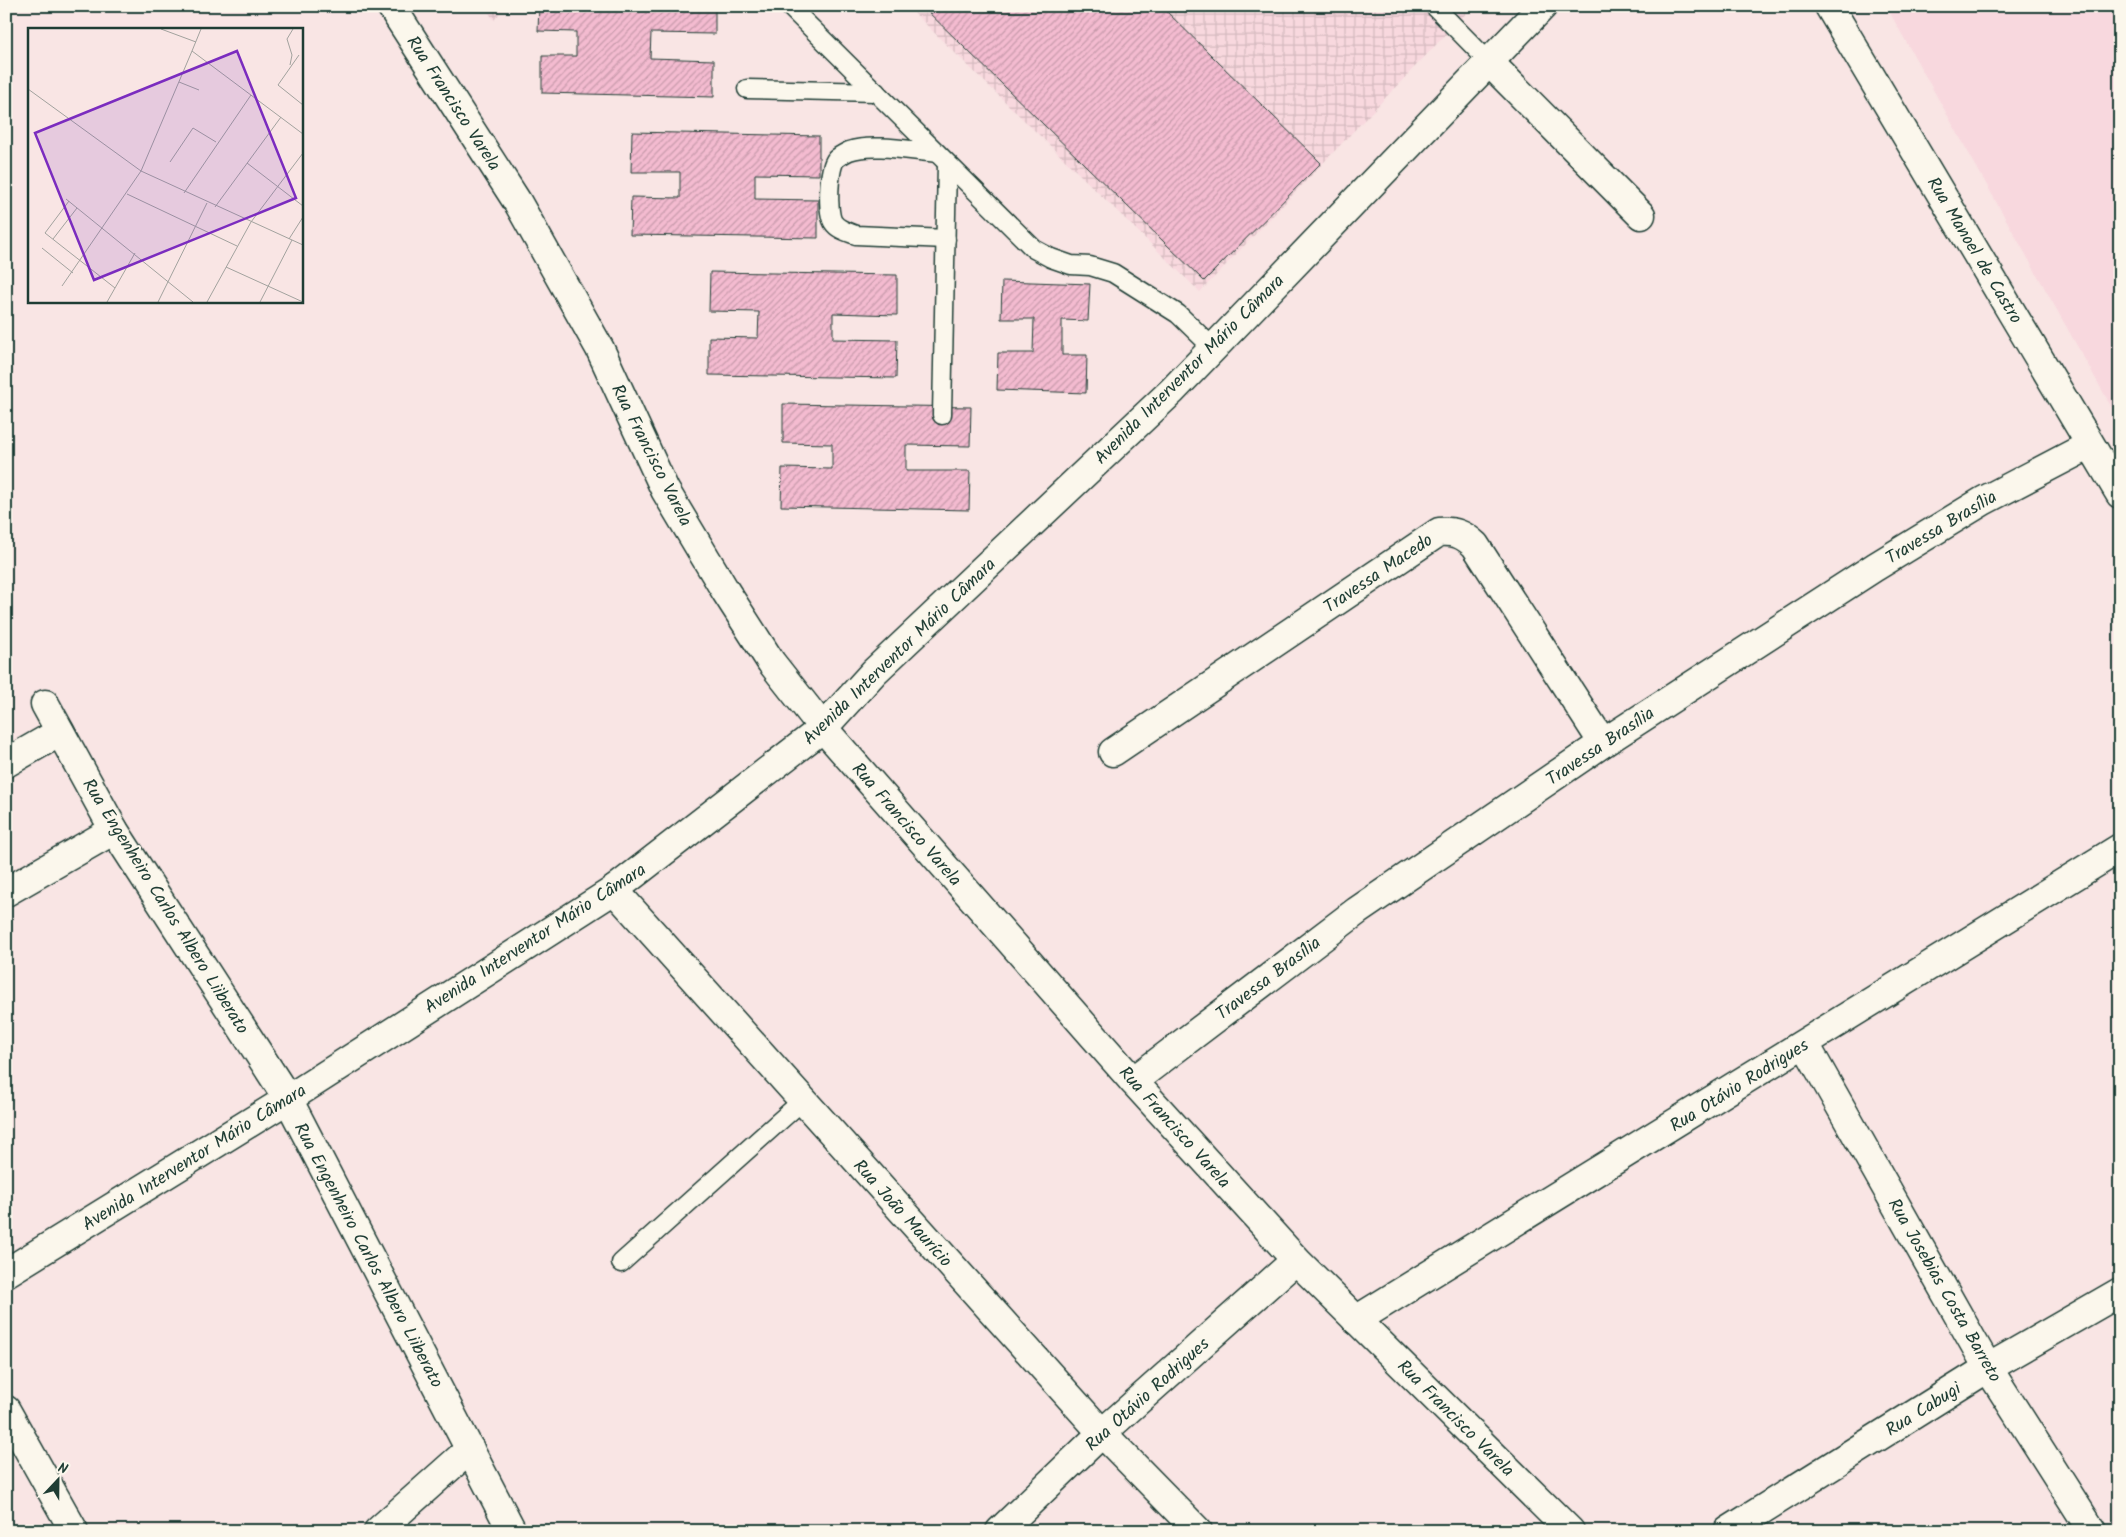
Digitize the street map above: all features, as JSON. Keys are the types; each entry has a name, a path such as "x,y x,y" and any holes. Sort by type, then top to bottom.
{"street":[{"name":"Rua Francisco Varela","path":"391,6 518,203 600,349 665,490 770,662 823,728 1133,1081 1296,1260 1570,1531"},
{"name":"Avenida Interventor Mário Câmara","path":"6,1273 288,1099 614,890 823,728 874,672 1172,391 1543,6"},
{"name":"Rua Manoel de Castro","path":"1831,7 2120,494"},
{"path":"1489,62 1641,214"},
{"name":"Travessa Brasília","path":"1133,1081 1357,911 1603,743 1841,589 1983,501 2090,445"},
{"name":"Travessa Macedo","path":"1113,752 1439,532 1452,531 1465,536 1475,545 1603,743"},
{"name":"Rua Engenheiro Carlos Albero Liiberato","path":"45,704 114,830 288,1099 512,1531"},
{"path":"6,763 60,732"},
{"path":"6,892 114,830"},
{"name":"Rua Otávio Rodrigues","path":"1356,1320 1806,1044 2120,848"},
{"name":"Rua João Maurício","path":"614,890 1102,1434 1198,1531"},
{"name":"Rua Josebias Costa Barreto","path":"1806,1044 1988,1368 2092,1531"},
{"name":"Rua Otávio Rodrigues","path":"1000,1531 1102,1434 1296,1260"},
{"name":"Rua Cabugi","path":"1728,1531 1988,1368 2120,1292"},
{"path":"6,1410 74,1531"},
{"path":"378,1531 470,1449"}],"lane":[{"path":"789,6 1034,249 1071,265 1090,266 1113,273 1178,314 1213,348"},
{"path":"1434,6 1489,62"},
{"path":"747,89 876,92"},
{"path":"942,158 862,148 847,152 836,159 830,172 830,212 833,223 843,231 856,234 946,239"},
{"path":"942,158 946,239 942,415"},
{"path":"621,1263 802,1101"}],"shaded area":[{"path":"484,6 506,6 494,20"},
{"path":"907,6 1473,6 1200,292"},
{"path":"1886,6 2120,6 2120,422"}],"building":[{"path":"539,6 715,6 715,34 651,33 650,58 714,60 714,97 542,93 542,56 576,56 576,32 538,31"},
{"path":"922,6 1161,6 1321,163 1204,281"},
{"path":"632,132 819,136 819,175 755,174 755,199 818,200 818,238 630,235 631,197 680,198 680,172 631,172"},
{"path":"710,272 897,275 897,315 833,313 833,339 897,340 896,378 709,375 709,337 758,338 759,312 709,311"},
{"path":"1002,281 1090,284 1088,321 1062,320 1062,355 1087,355 1086,393 997,390 998,353 1033,353 1034,319 1001,319"},
{"path":"783,404 971,407 970,446 906,445 906,471 970,471 969,510 781,506 782,468 832,469 832,444 783,443"}]}
